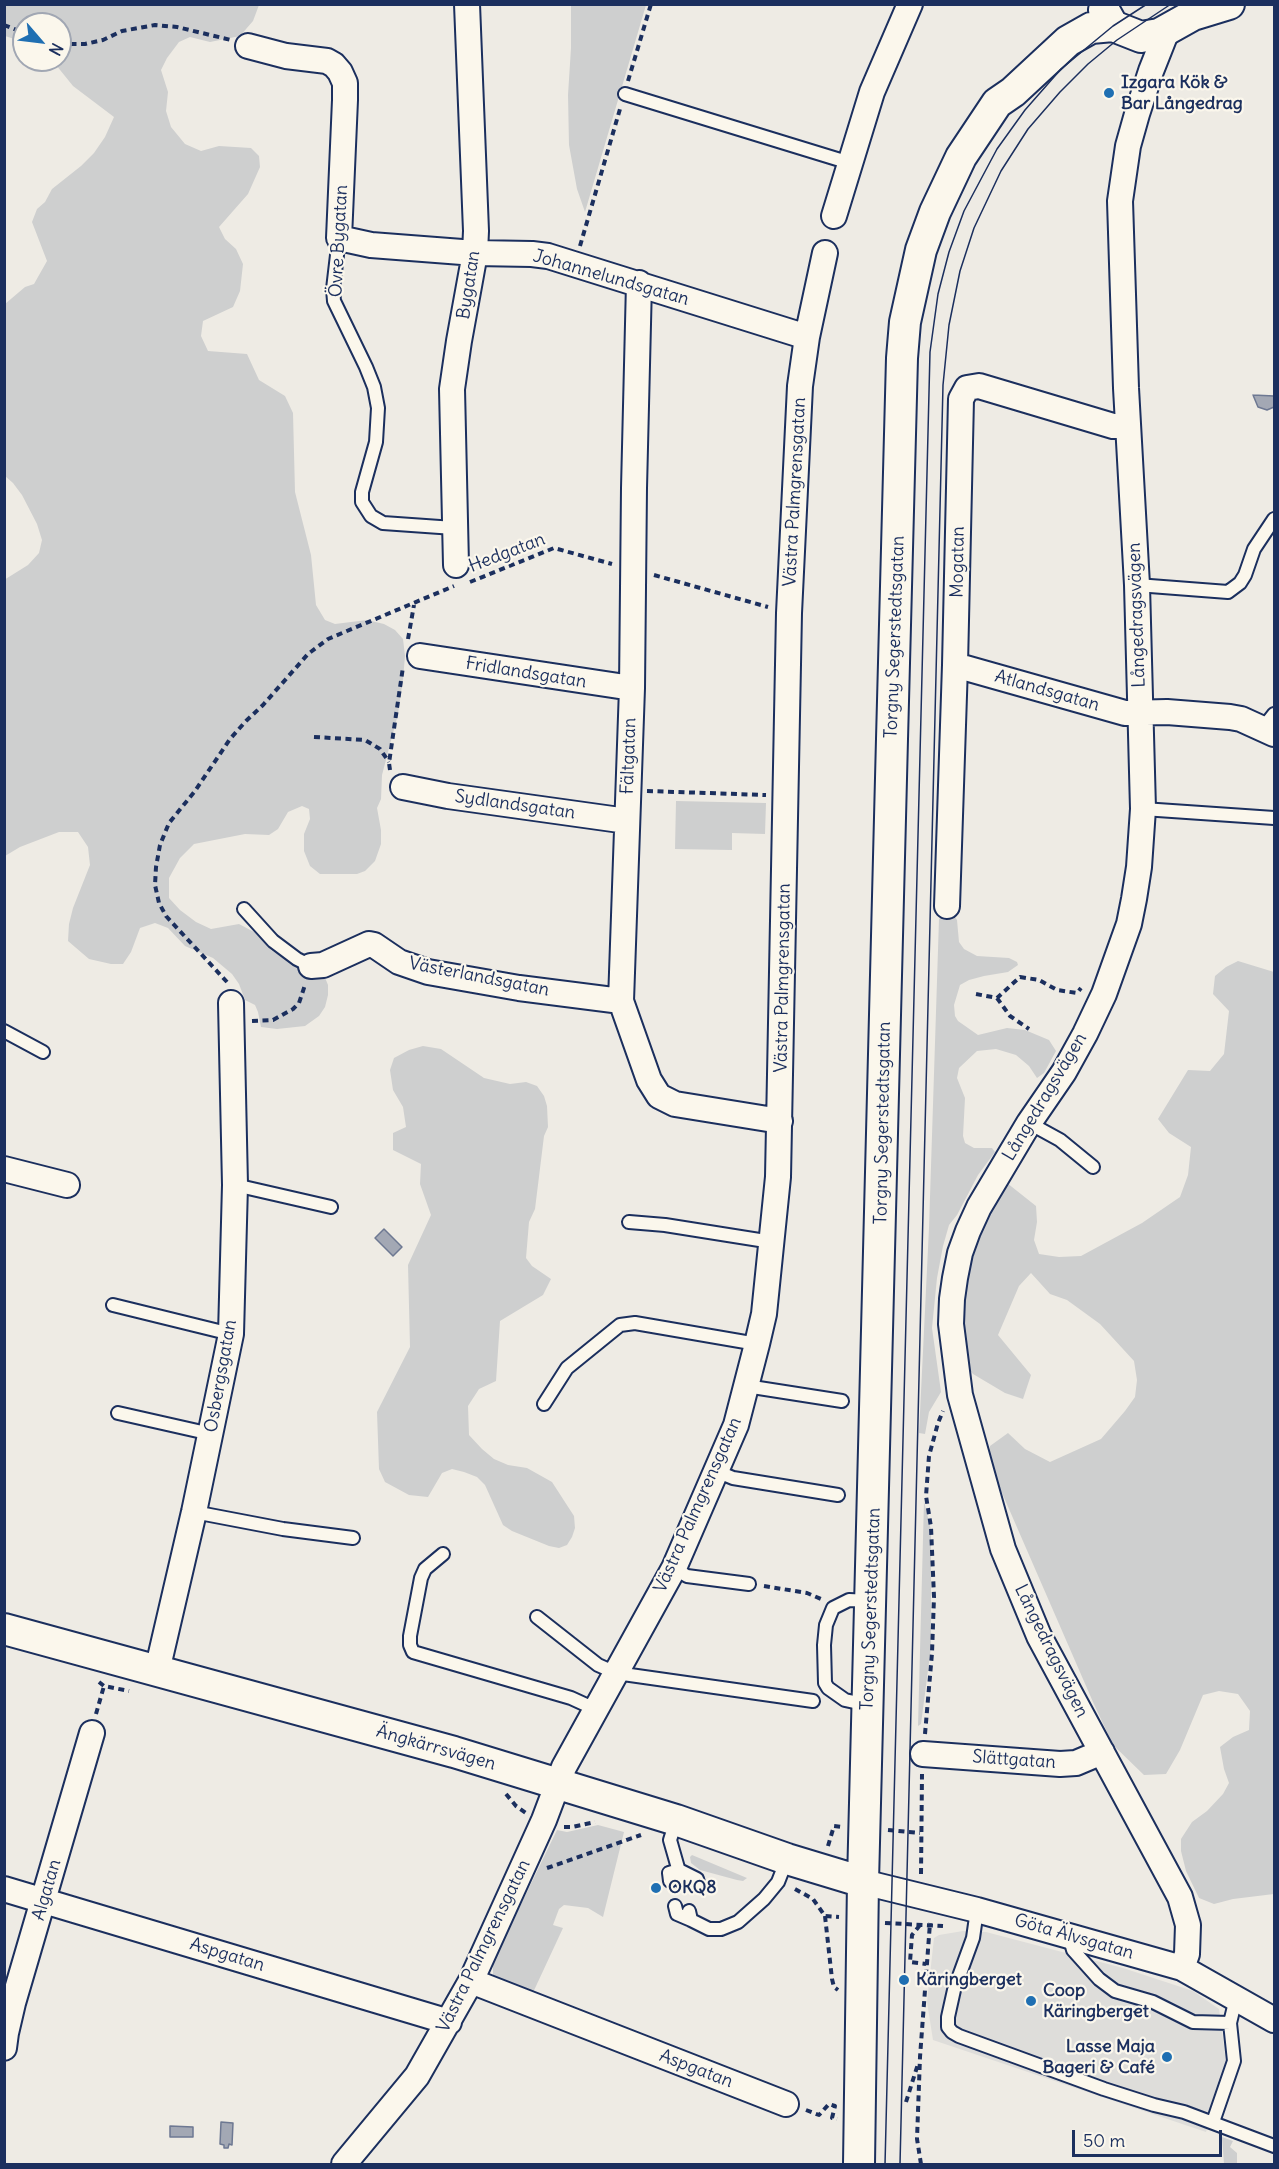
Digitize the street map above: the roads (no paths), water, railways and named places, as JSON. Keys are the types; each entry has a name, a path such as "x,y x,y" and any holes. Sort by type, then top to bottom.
{"street":[{"name":"Bygatan","path":"460,577 454,528 452,388 476,253 467,4"},
{"path":"834,216 872,92 910,4"},
{"name":"Torgny Segerstedtsgatan","path":"997,103 999,90 1017,68 1053,32 1089,4"},
{"name":"Torgny Segerstedtsgatan","path":"859,2164 863,1882 903,349 911,289 921,250 935,212 961,157 997,103 1068,41 1091,28 1116,22 1152,36 1170,16 1193,15 1229,4"},
{"name":"Långedragsvägen","path":"1170,16 1128,146 1120,201 1128,426 1137,585 1143,809 1134,899 1129,924 1104,994 1080,1044 979,1207 960,1253 952,1299 951,1324 960,1395 1003,1549 1039,1635 1180,1897 1188,1925 1187,1954 1182,1968"},
{"path":"1116,22 1151,71"},
{"name":"Övre Bygatan","path":"248,46 286,56 327,61 334,64 345,82 339,238"},
{"name":"Johannelundsgatan","path":"339,238 371,244 476,253 532,254 639,283 807,337"},
{"name":"Västra Palmgrensgatan","path":"344,2164 417,2076 471,1981 544,1820 564,1767 674,1568 736,1425 757,1344 764,1314 778,1177 789,613 800,387 807,337 825,253"},
{"name":"Fältgatan","path":"639,283 632,688 621,1001 649,1080 659,1096 675,1104 780,1121"},
{"name":"Mogatan","path":"947,906 961,399 963,393 967,388 979,386 1113,426 1128,426"},
{"name":"Fridlandsgatan","path":"410,655 632,688"},
{"name":"Atlandsgatan","path":"955,665 1125,713 1167,712 1220,716 1271,725"},
{"name":"Sydlandsgatan","path":"403,787 448,796 627,821"},
{"name":"Västerlandsgatan","path":"311,966 323,965 369,944 399,962 429,972 519,988 621,1001"},
{"name":"Osbergsgatan","path":"157,1671 194,1512 231,1334 235,1185 231,1003"},
{"path":"4,1169 67,1185"},
{"name":"Ängkärrsvägen","path":"4,1629 443,1749 676,1820 787,1859 863,1882"},
{"name":"Algatan","path":"4,2048 13,2003 92,1732"},
{"name":"Slättgatan","path":"923,1754 1060,1764 1076,1763 1102,1752"},
{"name":"Göta Älvsgatan","path":"863,1882 977,1910 1182,1968 1275,2020"},
{"name":"Aspgatan","path":"4,1888 449,2022"},
{"name":"Aspgatan","path":"471,1981 786,2104"}],"lane":[{"path":"625,94 850,163"},
{"name":"Övre Bygatan","path":"339,238 333,289 334,301 370,377 378,408 376,442 362,492 362,502 371,516 383,523 454,528"},
{"path":"1137,585 1228,592 1240,583 1254,549 1275,519"},
{"path":"1143,809 1275,818"},
{"path":"244,909 273,941 297,959 311,966"},
{"path":"4,1031 43,1052"},
{"path":"1029,1123 1060,1140 1093,1167"},
{"path":"235,1185 331,1207"},
{"path":"629,1221 772,1242"},
{"path":"113,1305 231,1334"},
{"path":"544,1404 567,1368 620,1325 635,1323 757,1344"},
{"path":"746,1386 842,1401"},
{"path":"118,1413 211,1434"},
{"path":"716,1471 733,1478 838,1495"},
{"path":"194,1512 283,1529 353,1538"},
{"path":"442,1554 425,1569 421,1578 410,1636 413,1652 562,1695 595,1709"},
{"path":"674,1568 687,1575 749,1584"},
{"path":"869,1705 845,1700 835,1694 825,1683 826,1625 833,1608 849,1600 871,1602"},
{"path":"537,1617 598,1665 616,1672 813,1701"},
{"path":"676,1820 670,1840 677,1878 697,1879 699,1886"},
{"path":"675,1906 677,1914 690,1916 709,1929 721,1929 738,1922 750,1913 777,1882 787,1859"},
{"path":"977,1910 973,1938 954,1990 948,2017 948,2027 952,2032 1135,2100 1184,2112 1275,2146"},
{"path":"706,1915 709,1929"},
{"path":"1069,1935 1073,1950 1099,1979 1115,1991 1153,2002 1192,2022 1230,2023"},
{"path":"1213,2122 1234,2061 1230,2023 1236,1998"}],"tram line":[{"path":"885,2164 930,352 938,294 949,252 964,211 997,149 1025,110 1061,69 1113,26 1147,4"},
{"path":"900,2164 943,385 949,325 960,271 974,228 1001,171 1028,129 1088,64 1117,40 1171,4"}],"place":[{"name":"Izgara Kök & Bar Långedrag","path":"1109,93"},
{"name":"OKQ8","path":"656,1888"},
{"name":"Käringberget","path":"904,1980"},
{"name":"Coop Käringberget","path":"1031,2001"},
{"name":"Lasse Maja Bageri & Café","path":"1167,2057"}]}
